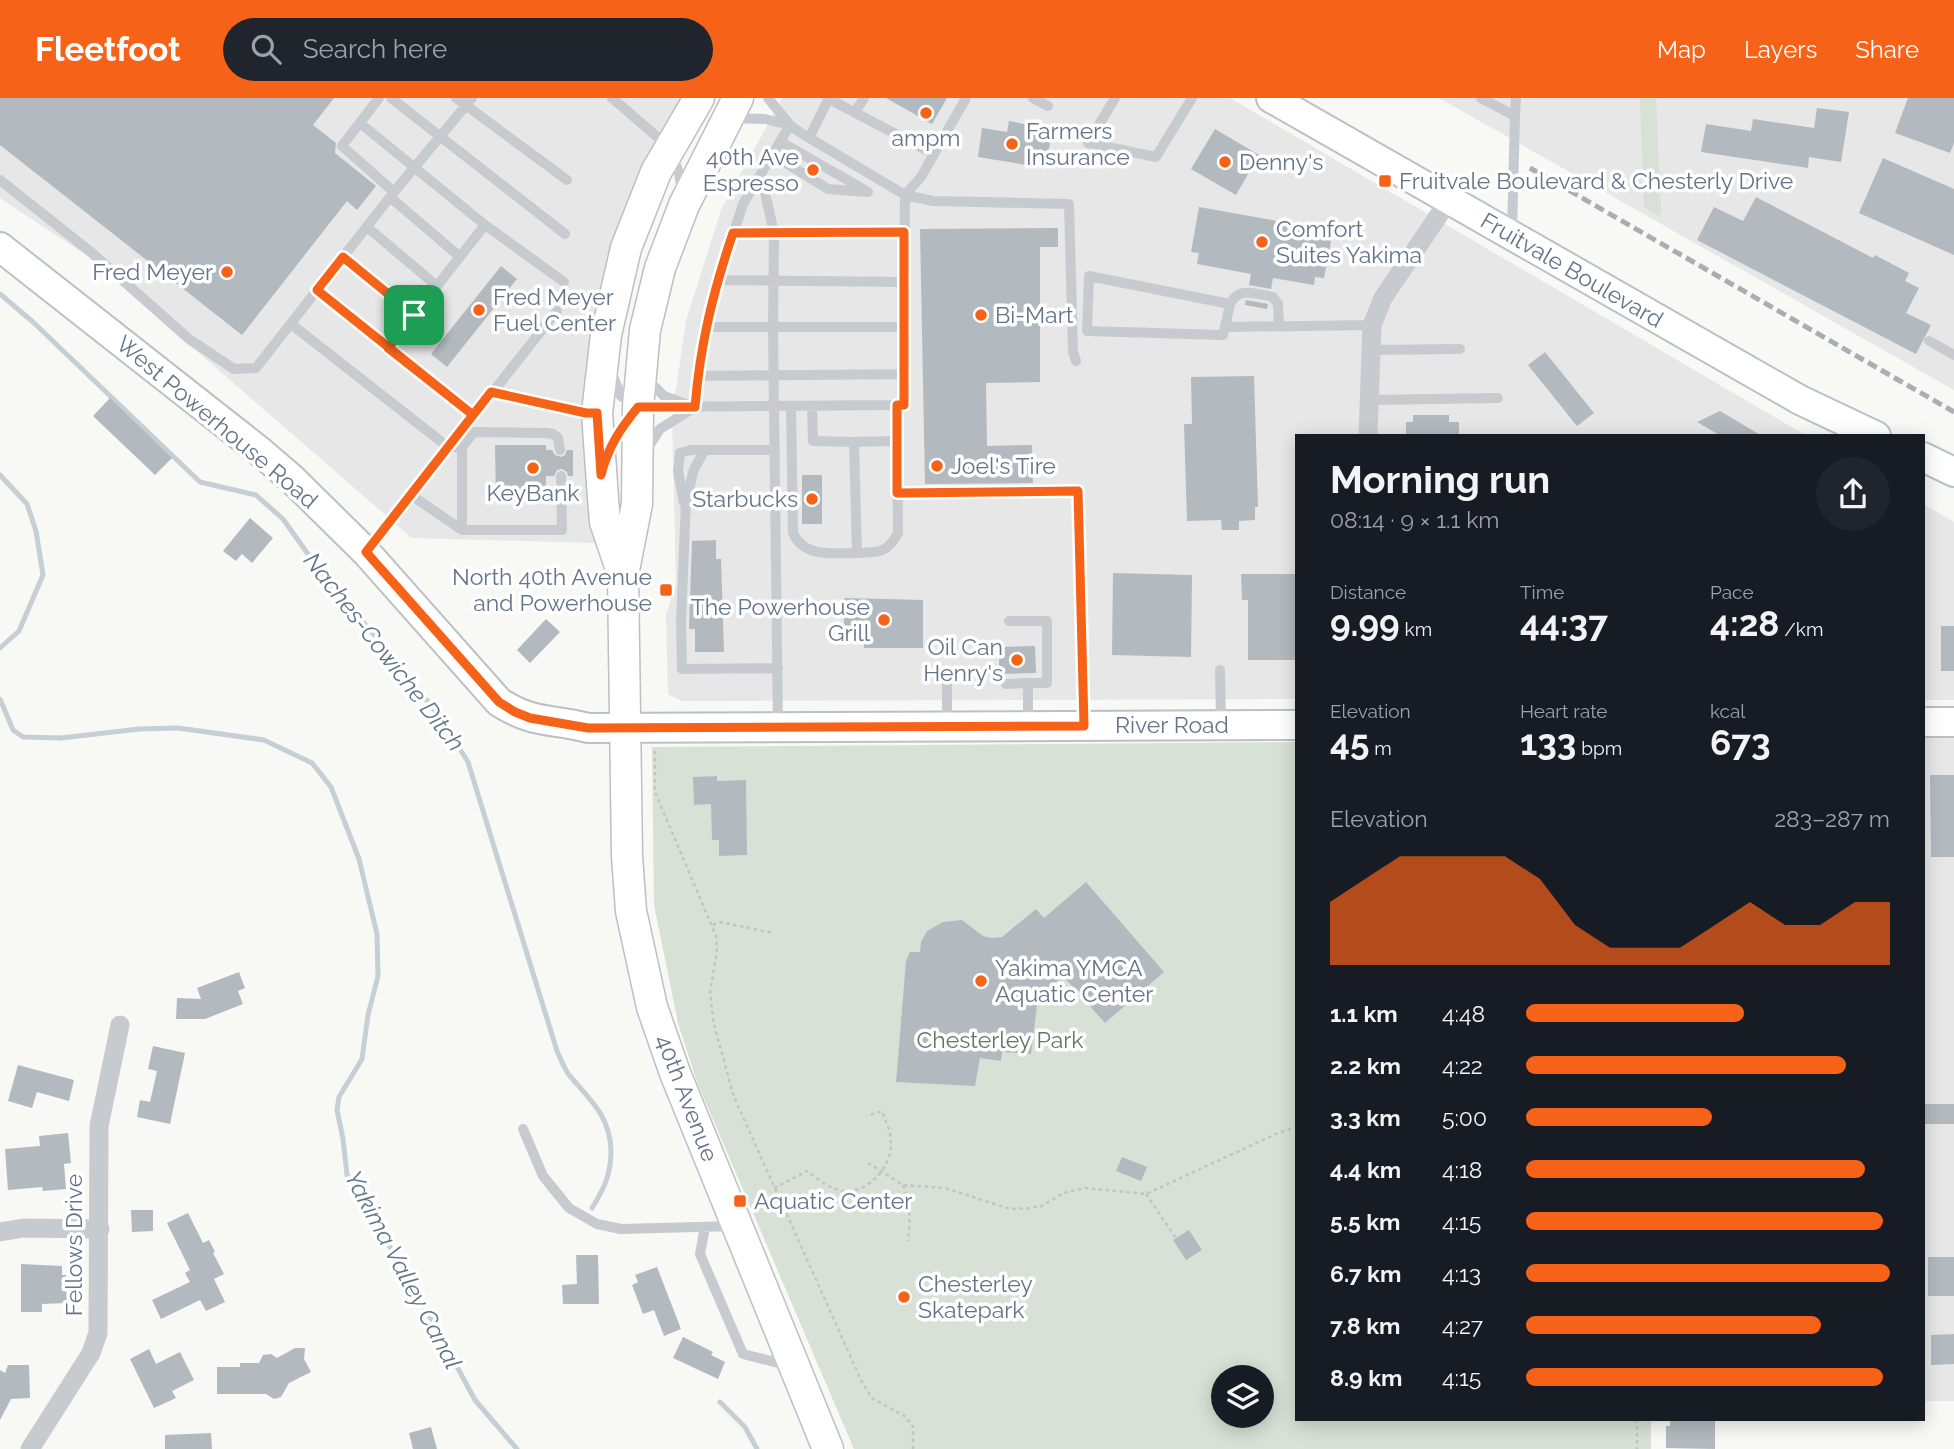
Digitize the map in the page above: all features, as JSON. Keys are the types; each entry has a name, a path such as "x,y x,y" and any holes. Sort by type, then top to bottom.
{"main road":[{"path":"623,575 605,522 601,475 597,413 606,335 626,248 656,172 699,98"},
{"name":"Fruitvale Boulevard","path":"1271,98 1800,400 1872,434"},
{"path":"623,575 637,504 638,407 645,330 660,268 684,205 733,108"},
{"name":"West Powerhouse Road","path":"0,247 292,479 366,552 499,702 515,712 543,722 588,728 626,728"},
{"path":"1925,458 1953,472"},
{"name":"40th Avenue","path":"623,575 627,856 631,911 652,1007 675,1073 828,1449"},
{"path":"1925,722 1954,722"},
{"name":"River Road","path":"626,728 1295,725"}],"street":[{"path":"1368,434 1372,325 1383,298 1449,200"},
{"name":"Fellows Drive","path":"30,1449 91,1353 98,1333 99,1126 120,1025"},
{"path":"0,1232 24,1228 100,1229"}],"lane":[{"path":"380,98 342,146 460,257"},
{"path":"391,98 565,234"},
{"path":"456,98 469,102 567,180"},
{"path":"612,98 669,147 679,173 684,205"},
{"path":"768,98 790,125 905,195 933,201 1069,204 1073,352 1076,361"},
{"path":"809,138 829,98 934,154"},
{"path":"855,112 863,98"},
{"path":"606,335 610,367 616,386 621,396 638,407 904,405 905,195 921,177 967,98"},
{"path":"1033,98 1048,106"},
{"path":"1115,98 1088,143 1156,157 1192,98"},
{"path":"1481,98 1515,116"},
{"path":"1511,236 1516,98"},
{"path":"0,180 92,253 189,339 234,369 256,368 392,194 469,102"},
{"path":"733,108 790,125"},
{"path":"360,123 485,225 564,282"},
{"path":"695,407 706,327 717,280 743,204 790,125"},
{"path":"773,155 828,189 868,192 781,142"},
{"path":"761,175 774,233 778,727"},
{"path":"388,348 485,225"},
{"path":"367,227 437,286"},
{"path":"733,233 904,232"},
{"path":"343,257 414,315"},
{"path":"1230,304 1088,276 1087,331 1223,335 1230,304 1234,296 1243,292 1273,297 1278,304 1279,326"},
{"path":"717,280 904,282"},
{"path":"317,290 473,415"},
{"path":"366,552 557,310"},
{"path":"291,324 448,447 462,447"},
{"path":"1225,327 1372,325"},
{"path":"706,327 904,327"},
{"path":"1929,341 1954,355"},
{"path":"1371,349 1460,349"},
{"path":"641,356 648,381 664,396 695,407"},
{"path":"698,376 904,374"},
{"path":"491,392 586,413 597,413"},
{"path":"1370,400 1498,398"},
{"path":"791,406 793,533 797,542 807,550 857,553 883,551 893,543 898,533 897,405"},
{"path":"812,406 813,441 897,440"},
{"path":"601,475 617,432 638,407"},
{"path":"637,464 660,429 695,407"},
{"path":"462,530 462,447 474,432 547,433 558,438 560,450"},
{"path":"855,442 857,553"},
{"path":"686,512 678,471 680,453 691,450 775,450"},
{"path":"705,450 694,469 686,512 681,669 778,667"},
{"path":"411,495 462,530 562,530 561,476"},
{"path":"897,493 1078,491 1084,726"},
{"path":"1006,684 1048,683 1047,621 1009,621"},
{"path":"1220,670 1221,725"},
{"path":"947,677 947,726"},
{"path":"1028,683 1028,726"},
{"path":"523,1129 543,1176 569,1208 597,1224 621,1229 738,1226"},
{"path":"705,1227 700,1254 743,1354 796,1367"}],"path":[{"path":"656,748 653,755 655,792 713,925 717,949 710,993 714,1025 734,1097 862,1382 872,1398 906,1417 912,1427 913,1449"},
{"path":"713,925 720,922 773,933"},
{"path":"774,1189 807,1171 828,1186 850,1192 867,1184 882,1172 889,1159 891,1146 882,1111 867,1116"},
{"path":"868,1163 903,1185 945,1188 1010,1209 1042,1206 1063,1193 1085,1188 1146,1194 1295,1128"},
{"path":"903,1185 909,1200 908,1241"},
{"path":"1146,1194 1175,1237"},
{"path":"1637,1421 1637,1449"}],"shaded area":[{"path":"0,98 682,98 650,151 609,278 590,408 595,543 412,538 86,255 0,198"},
{"path":"782,98 1230,98 1804,434 1295,434 1295,699 682,701 668,694 666,614 676,585 672,416 686,321 721,210"},
{"path":"1439,98 1954,98 1954,390"},
{"path":"1925,505 1954,522 1954,700 1925,700"},
{"path":"1925,737 1954,737 1954,1401 1925,1401"}],"green space":[{"path":"1640,98 1656,98 1661,217 1644,207"},
{"name":"Chesterley Park","path":"1295,742 1295,1421 1651,1421 1651,1449 854,1449 697,1082 678,1023 654,905 652,747"}],"building":[{"name":"Fred Meyer","path":"0,98 334,98 313,125 336,143 335,153 376,186 357,210 347,201 242,335 0,145"},
{"name":"ampm","path":"886,98 947,98 932,124"},
{"path":"1908,98 1954,98 1954,143 1950,153 1895,133"},
{"path":"1817,108 1849,112 1841,162 1809,157 1808,168 1701,152 1706,124 1751,131 1753,119 1814,128"},
{"path":"1009,121 1029,125 1028,134 1051,138 1045,168 978,157 982,128 1007,132"},
{"name":"Denny's","path":"1215,129 1259,155 1236,195 1191,169"},
{"path":"1883,158 1954,189 1954,255 1859,213"},
{"path":"1756,197 1873,258 1875,255 1909,273 1905,281 1919,288 1906,313 1931,325 1916,354 1697,240 1714,207 1743,221"},
{"name":"Comfort Suites Yakima","path":"1199,207 1333,231 1324,278 1315,277 1314,285 1273,278 1271,289 1249,285 1251,274 1197,264 1199,253 1191,252"},
{"name":"Bi-Mart","path":"1058,228 1058,247 1040,247 1040,382 986,383 987,446 1032,445 1033,483 925,484 920,229"},
{"path":"501,266 517,279 447,367 431,354"},
{"path":"1246,300 1268,304 1267,309 1245,305"},
{"path":"1545,352 1594,413 1577,426 1528,365"},
{"path":"1254,376 1258,507 1255,507 1255,520 1239,521 1239,530 1222,530 1221,520 1187,521 1184,424 1192,424 1191,377"},
{"path":"110,398 172,458 155,475 93,416"},
{"path":"1720,411 1759,434 1718,434 1697,422"},
{"path":"1413,415 1449,415 1449,422 1459,422 1459,434 1406,434 1406,422 1413,422"},
{"path":"495,445 546,445 546,450 552,450 555,455 561,457 567,450 573,450 573,476 568,476 562,469 557,470 554,476 546,476 546,503 496,503"},
{"name":"Starbucks","path":"802,475 822,475 822,524 802,524"},
{"path":"250,518 273,538 252,563 242,554 236,561 223,551"},
{"path":"716,540 716,559 721,559 724,652 695,652 695,629 689,629 692,541"},
{"path":"1113,573 1192,575 1191,657 1112,655"},
{"path":"1241,574 1295,574 1295,660 1248,660 1248,600 1242,600"},
{"name":"The Powerhouse Grill","path":"844,598 923,600 923,648 864,648 864,641 844,641"},
{"path":"546,619 560,632 530,663 517,650"},
{"path":"1941,626 1954,626 1954,671 1941,671"},
{"name":"Oil Can Henry's","path":"1035,646 1036,673 999,674 999,647"},
{"path":"1930,775 1954,775 1954,857 1931,857"},
{"path":"717,776 717,781 746,780 747,855 719,856 719,840 712,840 711,804 694,805 693,777"},
{"name":"Yakima YMCA Aquatic Center","path":"1086,882 1164,972 1105,1023 1063,976 1038,998 1031,1054 1002,1052 1001,1061 980,1058 975,1086 896,1082 906,961 910,952 920,952 921,942 927,931 943,922 962,920 983,936 1002,937 1036,909 1044,918"},
{"path":"239,972 245,988 238,991 243,1004 205,1019 176,1019 177,998 201,999 197,988"},
{"path":"153,1046 185,1053 170,1124 137,1117 140,1100 150,1102 157,1071 148,1069"},
{"path":"18,1065 74,1080 69,1101 37,1092 32,1108 8,1101"},
{"path":"1925,1104 1954,1104 1954,1124 1925,1124"},
{"path":"68,1133 71,1163 64,1164 66,1189 43,1191 42,1187 8,1190 5,1149 40,1146 39,1136"},
{"path":"1122,1157 1147,1167 1141,1181 1116,1171"},
{"path":"131,1210 153,1210 153,1231 132,1232"},
{"path":"188,1213 203,1243 209,1240 215,1252 213,1253 224,1274 214,1279 225,1302 206,1311 200,1300 161,1319 152,1300 190,1282 185,1273 190,1270 167,1223"},
{"path":"1189,1230 1202,1250 1186,1260 1173,1240"},
{"path":"576,1255 598,1255 599,1304 563,1304 562,1285 577,1284"},
{"path":"1928,1257 1954,1257 1954,1296 1928,1296"},
{"path":"21,1264 62,1266 62,1275 66,1275 67,1303 42,1304 42,1312 21,1312"},
{"path":"657,1267 681,1329 664,1336 654,1310 643,1314 632,1285 638,1282 635,1275"},
{"path":"1954,1334 1954,1364 1931,1365 1931,1335"},
{"path":"683,1337 713,1352 711,1355 725,1362 718,1379 673,1358"},
{"path":"295,1348 305,1348 304,1359 311,1372 289,1383 281,1397 274,1399 266,1394 217,1394 217,1367 240,1367 240,1363 259,1363 263,1355 271,1354 277,1358"},
{"path":"149,1349 156,1364 180,1352 194,1380 172,1391 176,1398 154,1408 130,1359"},
{"path":"8,1365 29,1365 30,1398 11,1399 0,1420 0,1370 5,1373"},
{"path":"1670,1421 1715,1421 1715,1449 1666,1448 1666,1426 1670,1426"},
{"path":"431,1427 437,1449 413,1449 409,1433"},
{"path":"211,1433 212,1449 165,1449 165,1435"}],"waterway":[{"name":"Naches-Cowiche Ditch","path":"0,294 33,322 200,482 256,495 283,519 330,585 394,657 443,722 468,762 557,1051 568,1073 592,1101 607,1128 611,1151 610,1167 592,1208"},
{"name":"Yakima Valley Canal","path":"0,475 27,504 36,531 43,575 19,631 0,648"},
{"name":"Yakima Valley Canal","path":"0,699 13,730 23,737 61,738 139,729 178,728 264,740 312,763 331,787 359,859 377,934 378,976 368,1015 362,1059 339,1097 337,1110 347,1175 404,1269 475,1400 517,1449"},
{"name":"Naches-Cowiche Ditch","path":"720,1402 745,1427 757,1449"}],"railway":[{"path":"1530,168 1954,412"}],"place":[{"name":"ampm","path":"926,113"},
{"name":"Farmers Insurance","path":"1012,144"},
{"name":"Denny's","path":"1225,162"},
{"name":"40th Ave Espresso","path":"813,170"},
{"name":"Fruitvale Boulevard & Chesterly Drive","path":"1385,181"},
{"name":"Comfort Suites Yakima","path":"1262,242"},
{"name":"Fred Meyer","path":"227,272"},
{"name":"Fred Meyer Fuel Center","path":"479,310"},
{"name":"Bi-Mart","path":"981,315"},
{"name":"Joel's Tire","path":"937,466"},
{"name":"KeyBank","path":"533,468"},
{"name":"Starbucks","path":"812,499"},
{"name":"North 40th Avenue and Powerhouse","path":"666,590"},
{"name":"The Powerhouse Grill","path":"884,620"},
{"name":"Oil Can Henry's","path":"1017,660"},
{"name":"Yakima YMCA Aquatic Center","path":"981,981"},
{"name":"Aquatic Center","path":"740,1201"},
{"name":"Chesterley Skatepark","path":"904,1297"}],"route":[{"path":"414,315 343,257 317,290 388,348 473,415 366,552 499,702 515,712 543,722 588,728 1084,726 1078,491 897,493 897,405 904,405 904,232 733,233 709,310 695,407 638,407 617,432 601,475 597,413 586,413 491,392 473,415 431,381 388,348 414,315"}]}
